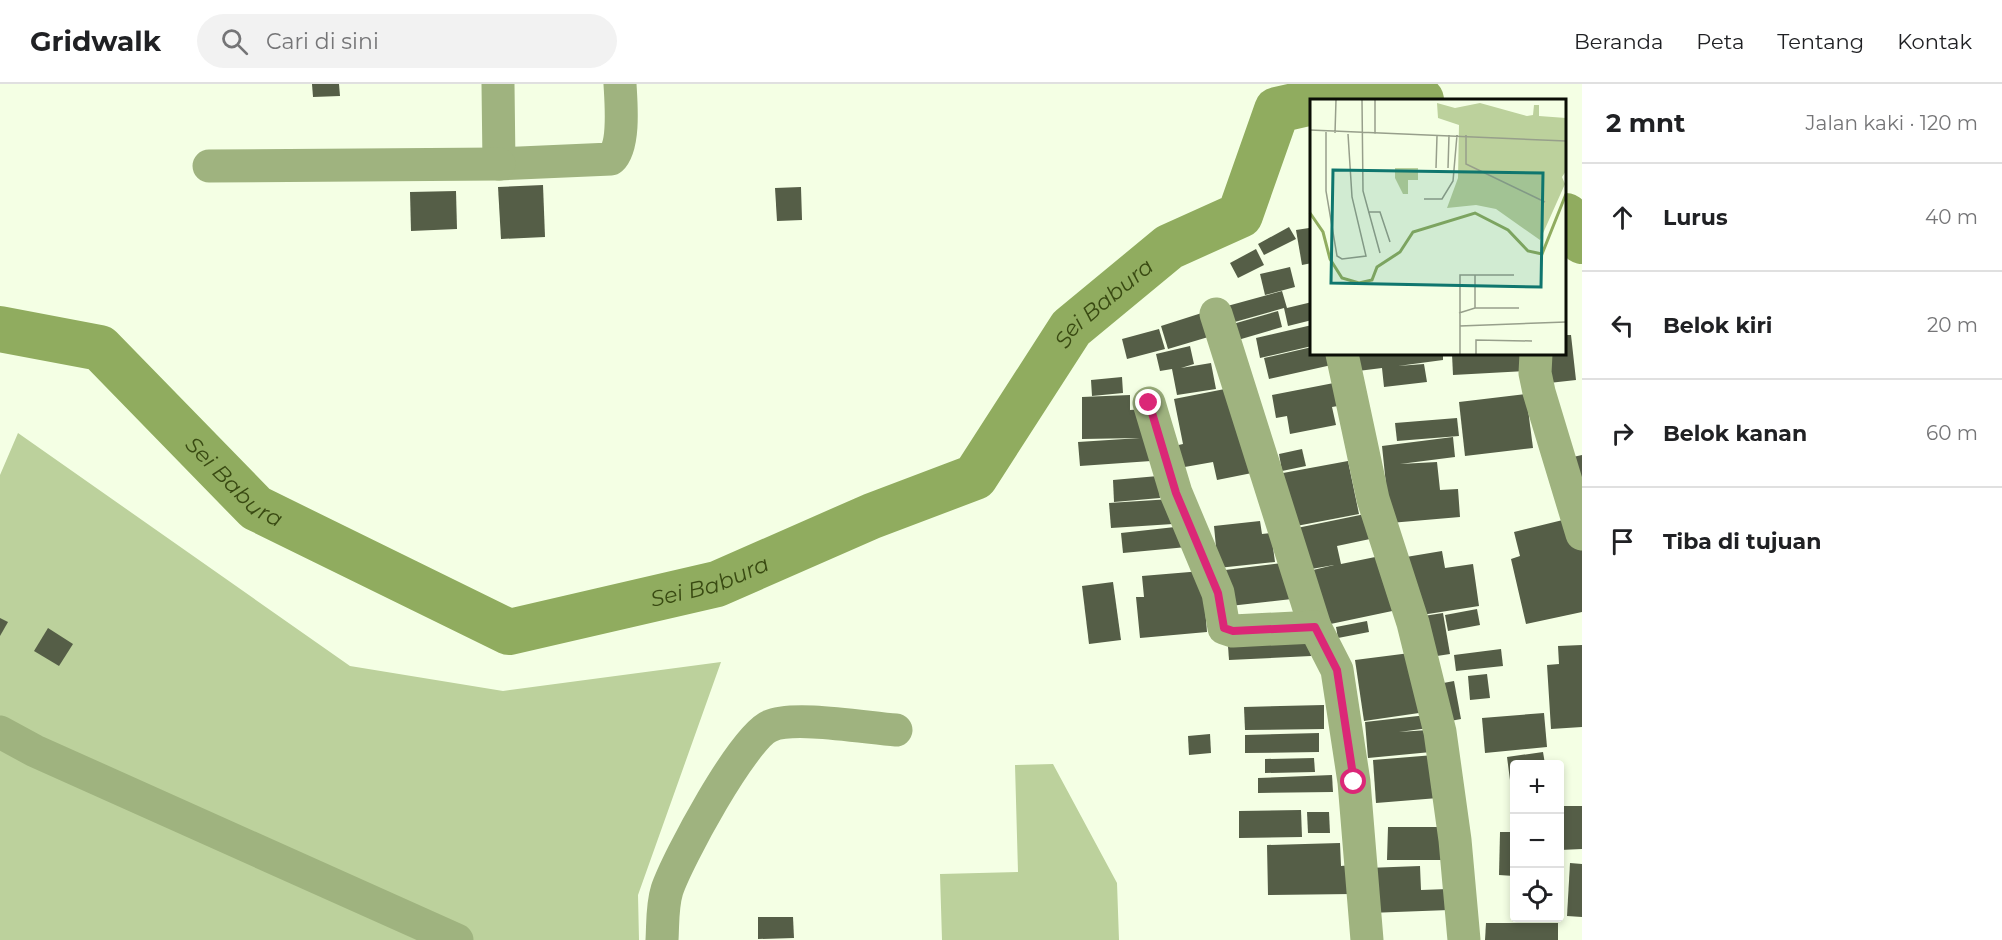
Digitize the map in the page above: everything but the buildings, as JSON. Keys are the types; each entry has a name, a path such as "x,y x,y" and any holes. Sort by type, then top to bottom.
{"street":[{"path":"498,84 499,164"},
{"path":"209,166 499,164 611,159 617,151 619,137 621,84"},
{"path":"1216,314 1315,627 1337,670 1354,782 1367,940"},
{"path":"1342,356 1373,499 1413,623 1440,732 1455,840 1464,940"},
{"path":"1536,356 1535,373 1539,392 1582,534"},
{"path":"1149,403 1176,493 1218,593 1224,628 1233,631 1315,627"},
{"path":"662,940 664,906 676,868 736,762 760,731 787,722 896,730"},
{"path":"0,732 35,751 457,940"}],"green space":[{"path":"18,433 350,666 503,691 721,662 638,895 639,940 0,940 0,475"},
{"path":"1053,764 1117,883 1119,940 942,940 940,874 1018,872 1015,765"}],"waterway":[{"name":"Sei Babura","path":"1322,99 1372,88 1417,99"},
{"name":"Sei Babura","path":"0,329 100,348 256,508 509,632 717,584 872,516 975,477 1071,328 1169,247 1240,215 1277,110 1310,102"},
{"name":"Sei Babura","path":"1567,218 1582,241"}],"route":[{"path":"1149,403 1176,493 1218,593 1224,628 1233,631 1315,627 1337,670 1354,782"}]}
